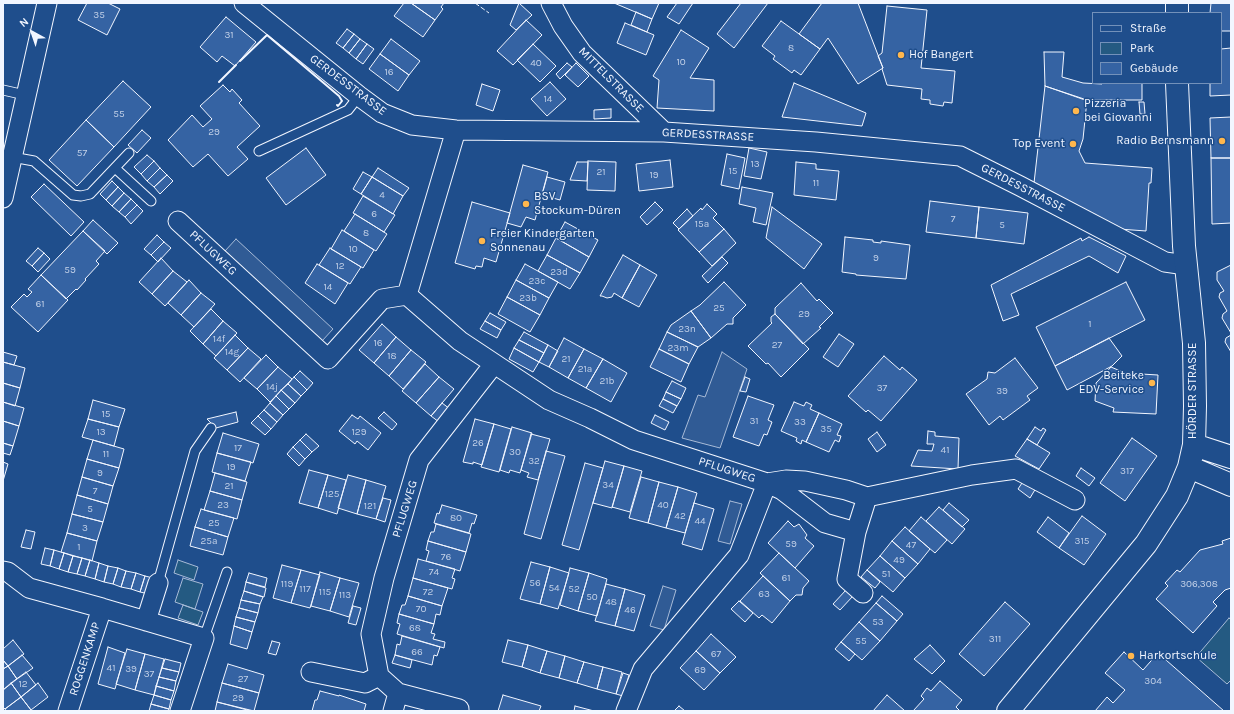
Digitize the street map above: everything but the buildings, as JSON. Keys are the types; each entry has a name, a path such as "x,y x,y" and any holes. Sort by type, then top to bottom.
{"main road":[{"name":"HÖRDER STRASSE","path":"1008,711 1146,544 1177,496 1189,467 1194,445 1194,343 1184,246 1177,84"},
{"path":"1194,445 1231,457"},
{"path":"1189,467 1231,485"}],"street":[{"path":"3,198 47,3"},
{"name":"GERDESSTRASSE","path":"244,3 359,96 382,112 412,125 456,130 664,132 816,142 960,156 1165,262 1186,265"},
{"name":"MITTELSTRASSE","path":"551,3 563,26 582,53 664,132"},
{"path":"407,295 456,130"},
{"name":"PFLUGWEG","path":"178,221 328,359 382,299 407,295 460,341 550,400 634,440 767,483 782,490 825,523 856,532"},
{"name":"PFLUGWEG","path":"379,676 371,634 384,578 419,460 494,364"},
{"path":"863,593 847,579 856,532 867,497 972,475 1016,469 1074,500"},
{"name":"PFLUGWEG","path":"767,483 786,480 805,481 846,490 867,497"},
{"name":"PFLUGWEG","path":"626,711 643,670 738,555 767,483"},
{"name":"ROGGENKAMP","path":"3,571 8,572 29,588 204,638"},
{"path":"146,621 158,583"},
{"name":"ROGGENKAMP","path":"68,711 102,608"},
{"path":"180,711 204,638"},
{"path":"312,672 365,683 379,676 398,692 459,709 459,711"},
{"path":"393,711 398,692"}],"lane":[{"path":"3,90 26,95"},
{"path":"259,151 348,110 359,96"},
{"path":"12,157 34,161 73,195 81,196 90,194 129,153"},
{"path":"115,168 151,201"},
{"path":"158,583 195,451 211,428"},
{"path":"204,638 227,572"}],"green space":[{"path":"178,560 198,567 194,580 174,573"},
{"path":"183,578 203,584 195,609 175,602"},
{"path":"183,605 203,612 198,625 178,618"},
{"path":"1229,618 1231,620 1231,680 1227,684 1196,657"}],"shaded area":[{"path":"236,239 333,329 322,341 225,251"},
{"path":"722,352 747,369 720,448 682,438 698,395 705,397"},
{"path":"730,501 742,504 730,544 718,541"},
{"path":"663,586 676,590 664,630 650,626"}],"fence":[{"path":"475,3 489,13"}],"wall":[{"path":"240,61 267,35 339,96 342,101 338,106 337,105"},
{"path":"219,82 236,65"}],"place":[{"name":"Hof Bangert","path":"901,55"},
{"name":"Pizzeria bei Giovanni","path":"1076,111"},
{"name":"Radio Bernsmann","path":"1222,141"},
{"name":"Top Event","path":"1073,144"},
{"name":"BSV Stockum-Düren","path":"526,204"},
{"name":"Freier Kindergarten Sonnenau","path":"482,241"},
{"name":"Beiteke EDV-Service","path":"1152,383"},
{"name":"Harkortschule","path":"1131,656"}]}
